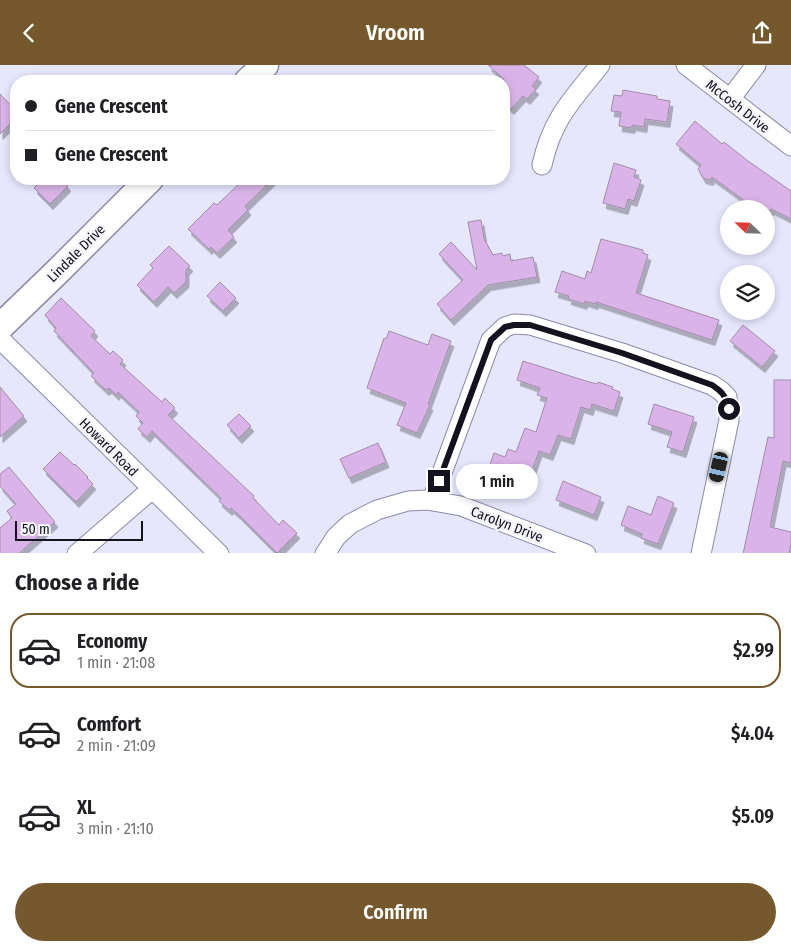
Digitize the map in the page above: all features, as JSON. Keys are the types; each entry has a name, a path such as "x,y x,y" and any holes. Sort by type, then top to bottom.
{"street":[{"path":"254,75 264,65"},
{"path":"542,165 551,133 561,115 600,65"},
{"name":"McCosh Drive","path":"686,65 791,146"},
{"path":"730,99 756,65"},
{"name":"Lindale Drive","path":"0,327 57,273 144,185"},
{"path":"432,500 491,340 505,327 530,325 622,353 712,385 726,397 729,409 727,430 701,553"},
{"name":"Howard Road","path":"0,339 218,553"},
{"path":"77,553 152,489"},
{"name":"Carolyn Drive","path":"324,553 336,537 346,528 377,510 408,501 432,500 461,506 586,553"}],"building":[{"path":"488,65 524,65 539,77 532,86 536,89 527,99 523,96 511,109 510,75 499,75"},
{"path":"623,90 657,96 657,99 670,101 667,122 645,119 644,127 632,125 632,128 619,126 621,112 611,111 614,95 622,96"},
{"path":"0,94 10,105 10,124 0,134"},
{"path":"695,121 722,144 724,142 791,191 791,219 775,211 775,200 744,200 712,177 710,180 703,178 698,169 701,165 676,144"},
{"path":"614,163 636,170 634,177 641,180 634,201 628,199 625,209 603,203"},
{"path":"37,185 68,186 50,204 34,188"},
{"path":"238,185 267,185 245,206 248,210 228,230 234,237 217,253 211,247 209,249 188,229 214,203 217,205"},
{"path":"481,220 484,239 493,255 502,253 503,256 510,254 511,261 533,257 537,277 488,285 451,320 437,304 463,280 439,254 451,242 477,270 468,222"},
{"path":"601,239 643,250 643,253 648,255 636,293 719,320 712,340 596,302 595,304 585,301 584,304 568,299 569,296 555,292 562,271 585,279 587,271 591,273"},
{"path":"169,246 190,266 186,270 186,282 174,293 168,287 154,302 137,285 153,268 150,265"},
{"path":"220,282 236,298 223,311 207,296"},
{"path":"61,298 95,331 91,336 110,354 113,351 123,360 120,364 162,402 165,398 175,408 168,415 254,496 253,498 279,525 283,520 297,533 277,553 238,514 231,508 229,510 219,501 221,498 152,431 147,437 138,429 143,423 136,416 139,412 118,392 116,395 109,388 106,390 91,376 94,373 54,331 56,328 45,315"},
{"path":"743,325 775,351 762,367 730,341"},
{"path":"389,331 428,345 432,334 451,341 428,404 430,405 417,433 397,425 406,403 367,388 384,338 386,339"},
{"path":"523,361 586,381 597,384 598,382 613,387 612,389 620,392 614,411 592,404 590,410 581,407 571,439 558,435 550,455 539,451 526,488 516,485 515,488 496,481 497,477 487,473 494,453 505,457 508,449 516,452 525,428 536,432 547,398 537,395 540,388 517,380"},
{"path":"774,380 791,380 791,463 783,461 770,527 791,532 789,553 743,553 768,437 774,438"},
{"path":"0,387 24,416 0,437"},
{"path":"654,404 694,417 683,452 667,447 672,432 648,424"},
{"path":"239,414 251,426 239,438 227,425"},
{"path":"378,443 386,462 349,478 340,459"},
{"path":"60,452 75,464 93,484 76,502 43,469"},
{"path":"9,467 55,522 19,553 0,553 0,528 12,518 7,511 16,504 0,486 0,474"},
{"path":"563,481 601,497 594,515 556,500"},
{"path":"658,496 674,503 658,544 641,538 642,534 621,525 628,506 651,515"}],"route":[{"path":"439,481 491,340 494,335 505,327 530,325 604,347 712,385 726,397 729,409"}]}
